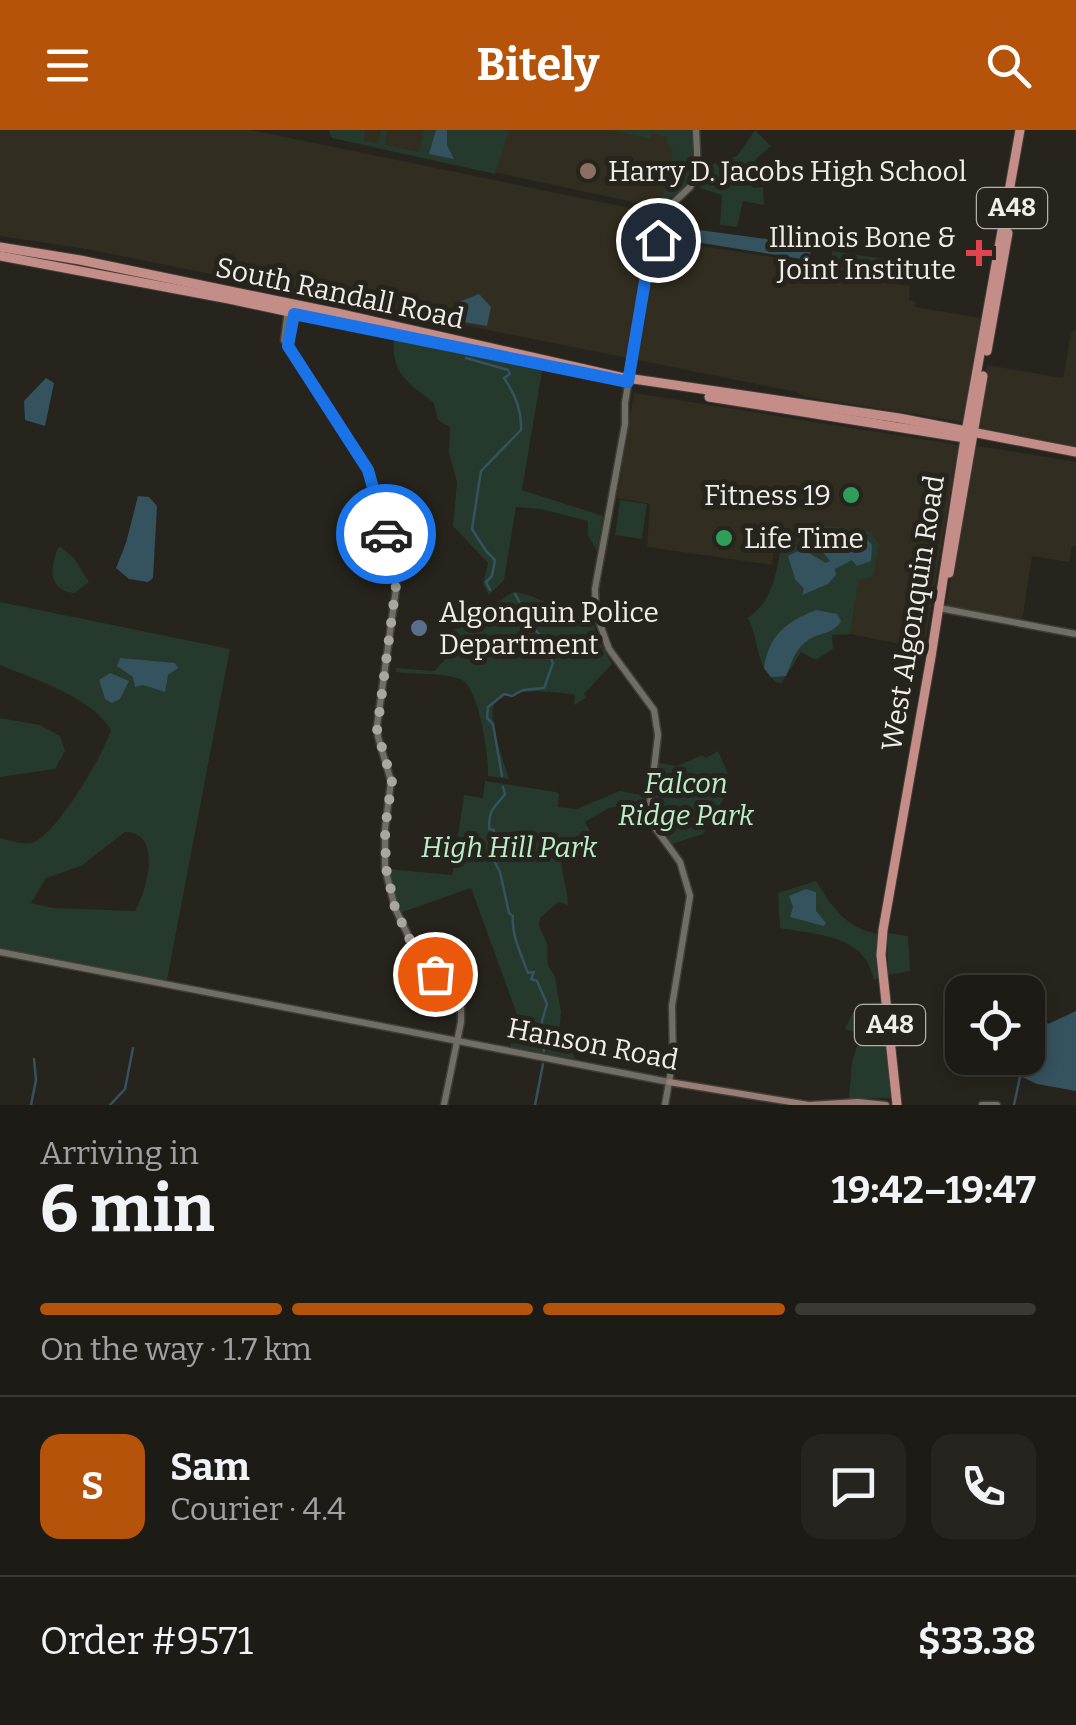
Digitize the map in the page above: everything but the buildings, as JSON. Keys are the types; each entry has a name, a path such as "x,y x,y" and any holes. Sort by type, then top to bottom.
{"main road":[{"name":"A48","path":"939,608 954,544 968,436 1023,130"},
{"name":"South Randall Road","path":"0,247 80,260 628,380 899,418 968,436 1076,454"},
{"name":"South Randall Road","path":"0,256 292,309"},
{"name":"West Algonquin Road","path":"897,1105 883,974 883,930 968,436"},
{"name":"Hanson Road","path":"669,1082 809,1105 886,1105"}],"street":[{"path":"665,1105 672,1006 690,914 688,886 680,862 656,829 649,811 658,735 654,710 609,650 596,613 595,589 625,424 628,380 649,257 668,208 690,187 698,172 696,130"},
{"path":"292,309 288,346 368,470 396,570 377,731 392,781 385,829 386,868 395,908 418,956 460,1002 462,1017 444,1105"},
{"path":"939,608 1076,634"},
{"name":"Hanson Road","path":"0,952 669,1082"},
{"path":"982,1105 996,1105"}],"shaded area":[{"path":"0,130 251,130 654,213 660,230 657,239 824,265 824,274 910,286 909,300 916,302 915,307 981,318 963,422 806,397 86,249 0,236"},
{"name":"Harry D. Jacobs High School","path":"329,130 691,130 693,173 661,208 335,138"},
{"path":"1076,328 1076,447 977,432 987,365 1063,378 1071,333"},
{"path":"634,393 959,445 924,649 850,634 859,579 812,548 775,542 772,565 647,547 650,504 617,498"},
{"path":"973,445 1076,462 1076,546 1072,546 1069,562 1032,556 1022,622 946,606"}],"green space":[{"path":"329,130 365,130 364,140 378,143 381,130 387,130 385,145 419,152 424,130 509,130 495,174 332,138"},
{"path":"612,130 691,130 691,172 682,189 664,201 661,196 673,151 668,137 652,133 650,139"},
{"path":"755,130 771,146 756,159 749,172 753,188 763,187 764,205 743,201 737,227 720,225 722,195 700,188 705,167 737,156"},
{"path":"832,251 938,267 949,271 949,283 907,281 831,268"},
{"path":"394,339 542,371 522,490 603,516 597,551 588,535 588,521 516,507 504,580 489,595 483,584 488,563 453,526 457,482 449,453 450,427 438,420 434,403 403,377 395,361"},
{"path":"620,500 647,504 642,539 615,535"},
{"path":"816,524 871,532 879,544 873,577 859,580 850,634 832,635 833,649 816,660 801,652 781,684 762,664 748,618 768,595 781,548 785,544 812,547"},
{"path":"59,546 74,558 89,582 74,593 59,587 53,576"},
{"path":"514,592 592,618 596,635 612,664 584,694 586,698 574,705 575,695 543,692 517,693 497,701 493,708 494,724 509,779 488,776 482,723 467,684 437,674 396,672 396,668 434,671 451,654 453,630 470,623"},
{"path":"0,602 230,649 167,980 0,948 0,838 31,843 41,838 65,812 89,775 111,730 77,699 0,665","holes":["125,832 144,841 149,864 135,911 53,908 31,903 46,878 81,866"]},
{"path":"0,718 40,725 60,736 65,751 55,769 0,777"},
{"name":"Falcon Ridge Park","path":"718,751 728,774 718,779 716,787 724,798 703,834 672,844 654,812 658,763 677,766"},
{"name":"High Hill Park","path":"485,781 556,792 558,807 576,809 620,791 645,796 645,802 609,808 585,822 593,836 588,841 580,835 570,840 562,856 568,905 558,902 540,918 561,1012 559,1031 576,1059 510,1047 519,1020 471,888 400,913 389,869 452,875 464,795 483,798"},
{"path":"816,881 849,922 878,934 878,979 874,980 861,953 850,945 824,935 780,928 778,893"},
{"path":"889,933 908,936 910,971 888,975"},
{"path":"881,1002 890,1058 891,1098 849,1098 852,1062 861,1034 845,1029 858,1003"}],"water":[{"path":"436,130 447,130 447,145 454,159 429,154"},
{"path":"688,231 774,240 810,250 811,256 808,260 689,241"},
{"path":"479,294 491,307 487,326 452,320 456,303"},
{"path":"46,378 54,383 45,426 25,420 24,401"},
{"path":"138,496 149,497 157,506 153,578 148,582 129,579 116,568"},
{"path":"820,529 861,533 872,545 871,561 857,566 852,560 835,569 836,575 828,584 802,595 804,589 795,579 788,556 802,549 826,563 830,561 823,552"},
{"path":"816,610 837,614 841,621 834,629 803,645 786,676 771,677 764,668 775,638 796,619"},
{"path":"120,658 175,663 178,668 168,675 165,692 143,685 135,687 133,677 117,666"},
{"path":"110,673 129,681 120,699 112,703 105,699 99,680"},
{"path":"806,889 816,892 816,911 826,923 824,926 790,917 793,907 789,896"},
{"path":"1076,1011 1076,1091 1037,1084 1018,1075 1045,1075 1045,1020 1048,1024"}],"waterway":[{"path":"466,358 508,370 510,374 504,378 517,402 521,423 521,430 481,471 472,529 495,560 492,576 486,582 490,590"},
{"path":"502,776 493,724 487,718 488,707 504,694 512,696 523,690 544,688 553,663 548,653 551,643 533,627 515,594"},
{"path":"503,787 505,794 490,816 489,829 494,830 492,857 513,916 520,953 528,973 534,972 531,979 537,981 547,1004 540,1028 544,1051"},
{"path":"110,1105 125,1089 133,1048"},
{"path":"31,1105 36,1080 34,1059"},
{"path":"535,1105 543,1064"},
{"path":"1014,1105 1020,1077"}],"way so far":[{"path":"386,534 396,585 377,731 392,781 385,829 386,868 395,908 407,934 418,956 435,974"}],"place":[{"name":"Harry D. Jacobs High School","path":"588,171"},
{"name":"Illinois Bone & Joint Institute","path":"979,253"},
{"name":"Fitness 19","path":"851,495"},
{"name":"Life Time","path":"724,538"},
{"name":"Algonquin Police Department","path":"419,628"}],"route":[{"path":"386,534 368,470 288,346 294,314 628,382 649,257 658,240"}]}
